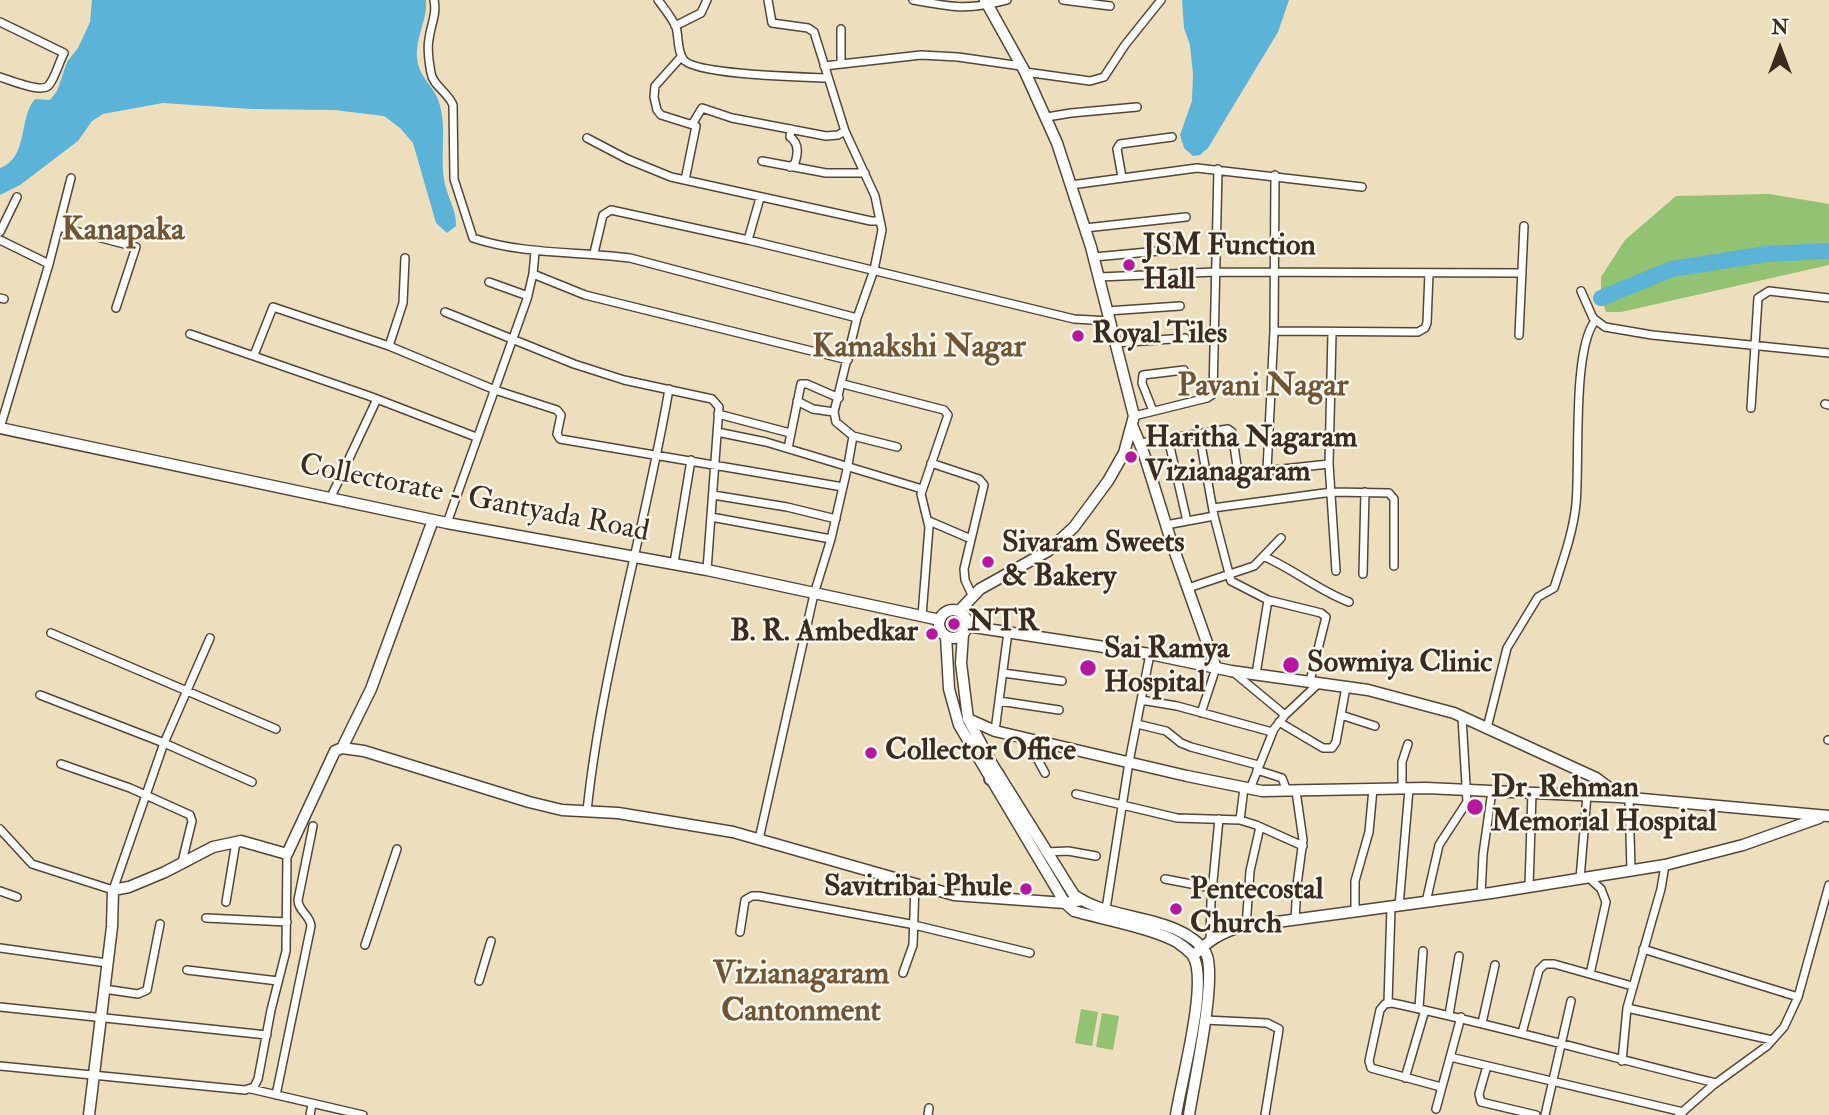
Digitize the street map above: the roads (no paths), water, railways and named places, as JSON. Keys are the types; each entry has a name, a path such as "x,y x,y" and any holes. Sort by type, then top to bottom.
{"street":[{"path":"434,0 436,14 428,44 431,73 433,79 449,95 453,105 454,179 472,237 535,252 594,253 666,266 857,318"},
{"path":"658,0 675,26 681,57 686,63 769,76 828,78"},
{"path":"675,26 701,13 707,0"},
{"path":"768,0 772,23 808,28 814,32 845,131 876,196 882,235 874,270 857,318 834,412 836,422 853,436 897,447"},
{"path":"913,0 964,8 1007,0"},
{"path":"1063,0 1111,6"},
{"path":"824,66 921,55 958,57 1090,81 1104,77 1125,45 1161,0"},
{"path":"986,3 1047,117 1094,257 1140,443 1216,668 1201,713"},
{"path":"0,22 64,52 50,84 45,88 38,89 0,77"},
{"path":"841,29 841,64"},
{"path":"681,57 655,86 654,97 657,110 662,115 693,123 697,128 685,180"},
{"path":"1047,117 1137,107"},
{"path":"693,123 702,108 732,118 826,136 845,131"},
{"path":"790,167 795,163 798,149 790,137 791,129"},
{"path":"1122,177 1117,149 1119,144 1171,137"},
{"path":"587,138 626,159 671,177 760,198 880,221"},
{"path":"762,161 826,173 865,173"},
{"path":"1071,185 1187,168 1275,175 1362,187"},
{"path":"1132,413 1153,411 1207,398 1213,394 1218,169"},
{"path":"1267,470 1274,331 1275,175"},
{"path":"0,428 49,264 71,178"},
{"path":"0,232 17,197"},
{"path":"748,240 760,198"},
{"path":"594,253 603,215 611,210 748,240 1074,319 1180,306"},
{"path":"1085,228 1186,217"},
{"path":"1519,335 1524,226"},
{"path":"59,227 136,247 116,308"},
{"path":"0,240 49,264"},
{"path":"1094,257 1181,249"},
{"path":"447,523 528,296 535,252"},
{"path":"389,346 403,303 405,258"},
{"path":"1099,277 1215,272 1522,273"},
{"path":"1274,331 1332,333 1423,330 1427,323 1429,273"},
{"path":"533,274 584,295 848,360"},
{"path":"489,282 528,296"},
{"path":"1581,291 1595,321 1605,327 1829,353"},
{"path":"1751,408 1758,298 1764,292 1829,298"},
{"path":"254,355 273,307 389,346 495,390 559,411 561,415 556,435 560,439 843,487"},
{"path":"445,312 574,364 624,380 712,399 718,405 718,414 707,570"},
{"path":"1487,728 1507,648 1538,597 1554,588 1569,542 1576,504 1581,376 1587,337 1595,321"},
{"path":"1332,333 1329,464 1336,571"},
{"path":"190,334 377,399 476,437"},
{"path":"1115,342 1185,338"},
{"path":"1153,411 1142,383 1143,375 1184,370"},
{"path":"788,449 800,386 804,383 839,398"},
{"path":"842,384 946,412 948,418 922,489 922,500 929,521 922,616"},
{"path":"587,811 596,751 634,556 658,456 669,389"},
{"path":"330,499 377,399"},
{"path":"797,401 813,409 834,412"},
{"path":"1132,413 1124,453 1108,481 1074,527 1048,551 1004,573 972,595 959,611 945,612 940,620 940,629 946,636 955,638 965,630 1008,632 1150,654 1231,671 1368,690 1462,717 1596,778 1625,797"},
{"path":"718,414 790,433"},
{"name":"Collectorate - Gantyada Road","path":"0,428 447,523 707,570 940,620"},
{"path":"1140,443 1225,428 1230,430 1238,473"},
{"path":"717,432 788,449 922,489"},
{"path":"1199,433 1213,512 1228,575 1234,584 1268,600 1321,613 1326,617 1315,682 1272,732 1247,788 1240,820"},
{"path":"759,839 814,594 836,519 853,436"},
{"path":"1168,438 1187,521"},
{"path":"674,564 691,460"},
{"path":"931,463 982,481 984,490 964,574 972,595"},
{"path":"1208,477 1329,464"},
{"path":"1166,525 1213,512 1332,492 1389,493 1394,496 1394,566"},
{"path":"1363,574 1365,492"},
{"path":"713,495 787,507 836,519"},
{"path":"711,517 831,538"},
{"path":"342,748 371,689 433,520"},
{"path":"929,521 971,539"},
{"path":"1188,588 1254,566 1281,538"},
{"path":"1265,557 1291,569 1326,593 1349,602"},
{"path":"1256,674 1268,600"},
{"path":"959,611 965,617 961,663 968,719 994,776 1065,903 1074,911 1163,936 1178,943 1193,956 1198,972 1195,1018 1176,1115"},
{"path":"51,632 276,729"},
{"path":"995,730 1008,632"},
{"path":"946,636 949,689 959,725 1074,895 1106,909 1175,929 1206,944"},
{"path":"89,1115 112,927 113,890 164,743 211,638"},
{"path":"1106,909 1129,762 1150,654"},
{"path":"947,666 961,663"},
{"path":"1231,671 1285,715"},
{"path":"1003,673 1062,681"},
{"path":"1279,722 1327,749 1332,748 1336,741 1346,687"},
{"path":"40,695 164,743 252,782"},
{"path":"1141,700 1272,732"},
{"path":"999,701 1059,710"},
{"path":"1341,715 1375,726"},
{"path":"1426,902 1440,845 1466,806 1462,717"},
{"path":"968,719 1026,738 1262,792 1405,789 1587,795 1826,816"},
{"path":"1137,724 1166,732 1191,747 1258,767 1282,778 1292,791 1302,823 1303,846 1295,920"},
{"path":"1026,738 1045,774"},
{"path":"1408,744 1402,762 1405,789 1388,1003 1380,1010 1369,1065 1375,1071 1441,1087"},
{"path":"251,1089 257,1083 286,951 287,854 335,751 342,748 364,751 562,810 658,818 733,832 954,895 1065,903 1082,900"},
{"path":"61,764 146,795 190,815 192,821 182,862"},
{"path":"1355,912 1356,881 1369,832 1373,789"},
{"path":"1481,895 1483,854 1492,791"},
{"path":"1530,887 1532,793"},
{"path":"1076,794 1169,816 1240,820 1303,846"},
{"path":"1584,878 1587,795"},
{"path":"1625,797 1631,870"},
{"path":"1193,956 1222,933 1246,927 1481,895 1665,865 1743,845 1826,816"},
{"path":"1189,1115 1205,1020 1210,969 1206,944 1219,819"},
{"path":"276,1095 311,926 309,918 300,909 298,900 313,826"},
{"path":"1246,927 1250,871 1261,827"},
{"path":"0,829 32,864 113,890 129,887 213,847 236,842 241,841 287,854"},
{"path":"226,902 236,842"},
{"path":"365,945 397,849"},
{"path":"1047,852 1068,851 1096,856"},
{"path":"1622,1061 1627,1008 1661,889 1665,865"},
{"path":"1584,878 1601,889 1606,902 1590,974"},
{"path":"1165,879 1212,888"},
{"path":"903,973 911,956 915,926 915,884"},
{"path":"1450,1057 1681,1113 1772,1040 1784,1027 1798,997 1829,885"},
{"path":"0,891 17,897"},
{"path":"740,932 744,903 752,896 915,926 1030,953"},
{"path":"206,918 287,922"},
{"path":"104,989 138,994 147,990 160,924"},
{"path":"479,981 491,941"},
{"path":"0,948 107,964"},
{"path":"1643,949 1798,997"},
{"path":"1405,1078 1422,1009 1423,951"},
{"path":"1449,1015 1459,956"},
{"path":"1522,1033 1541,966 1554,964 1632,986"},
{"path":"1482,1023 1495,965"},
{"path":"187,970 278,981"},
{"path":"1545,1115 1570,1001"},
{"path":"1388,1003 1461,1017 1622,1061 1716,1083"},
{"path":"0,1007 267,1035"},
{"path":"1627,1008 1772,1040"},
{"path":"1436,1109 1461,1017"},
{"path":"1205,1020 1267,1023 1279,1029 1265,1115"},
{"path":"0,1066 251,1089 363,1115"},
{"path":"1487,1066 1479,1094 1481,1101 1536,1115"},
{"path":"310,1115 312,1104"}],"water":[{"path":"92,0 426,0 417,47 418,64 440,107 444,179 456,226 447,233 436,223 413,143 400,128 384,116 334,110 251,109 163,103 103,114 92,121 78,141 20,185 0,195 0,168 9,163 15,155 26,117 35,99 50,100 57,91 67,62 78,48 90,22"},
{"path":"1182,0 1289,0 1278,32 1208,148 1200,155 1193,156 1184,148 1180,135 1192,101 1193,74 1190,45 1184,28"}],"waterway":[{"path":"1601,298 1672,269 1766,254 1829,251"}],"place":[{"name":"JSM Function Hall","path":"1129,265"},
{"name":"Royal Tiles","path":"1078,336"},
{"name":"Haritha Nagaram Vizianagaram","path":"1131,457"},
{"name":"Sivaram Sweets & Bakery","path":"988,562"},
{"name":"NTR","path":"954,624"},
{"name":"B. R. Ambedkar","path":"932,634"},
{"name":"Sowmiya Clinic","path":"1291,665"},
{"name":"Sai Ramya Hospital","path":"1088,668"},
{"name":"Collector Office","path":"871,753"},
{"name":"Dr. Rehman Memorial Hospital","path":"1475,807"},
{"name":"Savitribai Phule","path":"1026,889"},
{"name":"Pentecostal Church","path":"1176,909"}],"district":[{"name":"Kanapaka","path":"123,232"},
{"name":"Kamakshi Nagar","path":"919,349"},
{"name":"Pavani Nagar","path":"1263,388"},
{"name":"Vizianagaram Cantonment","path":"801,994"}]}
